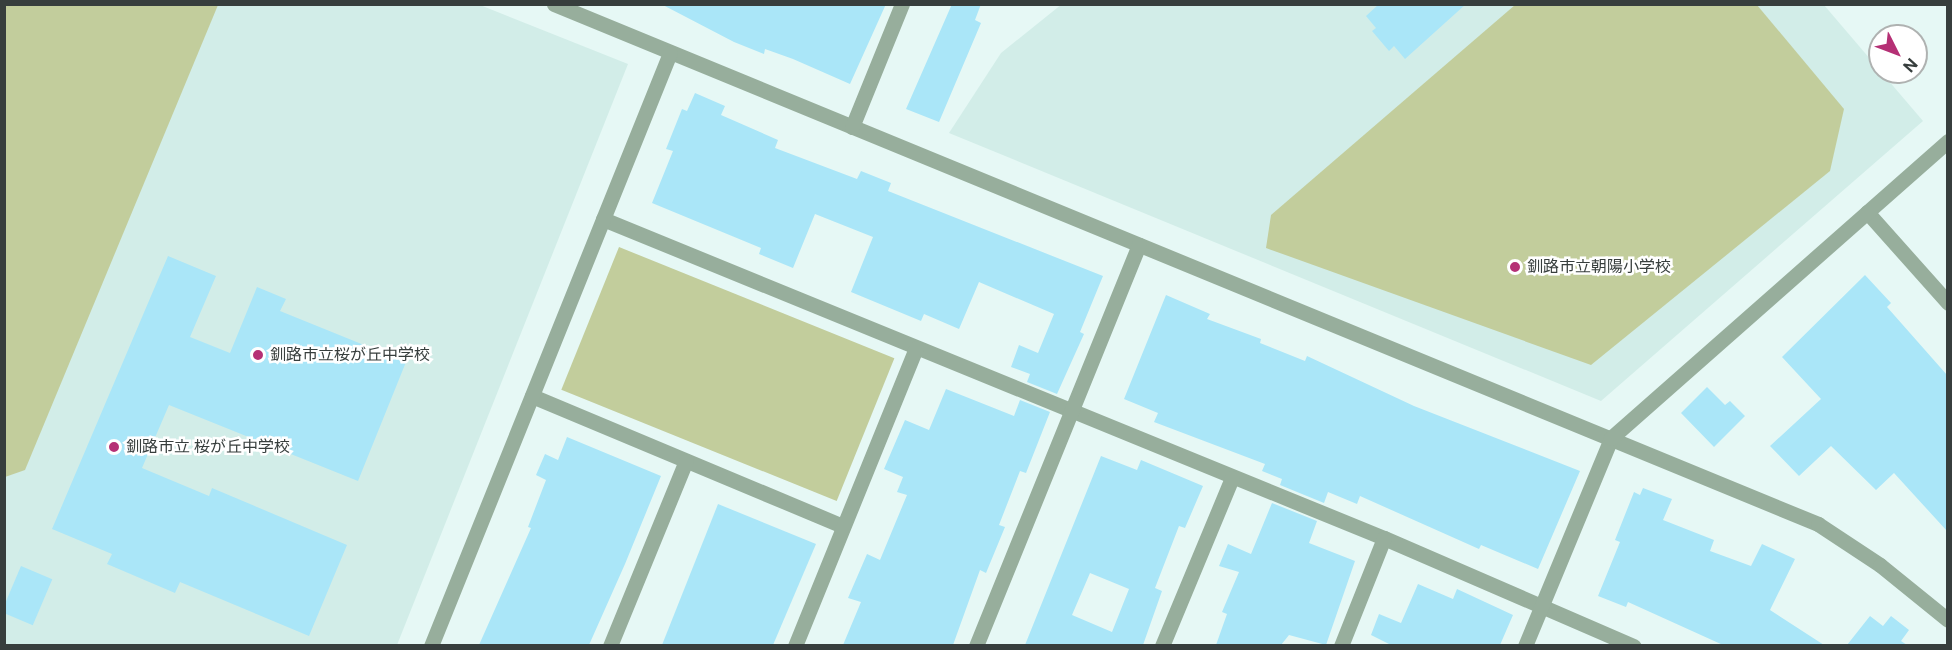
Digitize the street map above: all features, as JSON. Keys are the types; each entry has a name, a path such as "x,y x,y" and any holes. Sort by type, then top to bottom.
{"street":[{"path":"554,4 1818,524 1880,565 1947,620"},
{"path":"852,127 902,4"},
{"path":"431,645 670,53"},
{"path":"1525,645 1611,438 1947,141"},
{"path":"1867,212 1945,294"},
{"path":"603,219 1232,478 1384,538 1540,607 1634,645"},
{"path":"976,645 1139,245"},
{"path":"795,645 916,348"},
{"path":"532,396 843,526"},
{"path":"610,645 686,461"},
{"path":"1162,645 1232,478"},
{"path":"1341,645 1384,538"}],"shaded area":[{"name":"釧路市立朝陽小学校","path":"1062,4 1824,5 1868,57 1868,84 1891,84 1923,121 1601,401 949,133 1001,53"},
{"name":"釧路市立桜が丘中学校","path":"4,5 480,5 628,64 397,645 5,645"}],"green space":[{"path":"4,5 218,5 25,470 5,477"},
{"path":"1515,5 1757,5 1844,109 1830,171 1591,365 1266,248 1271,215"},
{"path":"619,247 894,358 837,501 561,390"}],"building":[{"path":"661,4 886,4 850,84 793,59 765,49 764,54 734,42"},
{"path":"952,4 981,4 975,20 981,23 939,122 906,109"},
{"path":"1379,4 1466,4 1405,59 1394,46 1389,51 1372,31 1376,28 1366,16"},
{"path":"695,93 725,106 721,115 778,140 775,148 857,179 861,171 891,183 888,191 1103,276 1080,332 1084,334 1057,394 1027,382 1030,374 1011,367 1019,345 1038,353 1054,314 979,282 959,329 924,314 921,321 851,292 873,237 815,214 793,268 759,254 761,248 652,203 673,151 666,149 682,109 687,111"},
{"name":"釧路市立 桜が丘中学校","path":"168,256 216,276 190,337 230,353 257,287 286,299 280,311 406,362 358,481 169,405 142,468 209,496 212,488 347,545 309,636 180,582 175,593 107,564 112,554 52,529"},
{"path":"1865,275 1891,303 1887,307 1947,375 1947,531 1894,473 1876,490 1831,446 1799,476 1770,446 1821,399 1782,357"},
{"path":"1166,295 1210,314 1207,319 1261,339 1260,343 1305,361 1307,356 1414,406 1580,471 1538,569 1481,545 1479,549 1360,496 1357,504 1328,492 1324,503 1280,485 1282,479 1262,471 1265,464 1154,422 1158,413 1124,399"},
{"path":"1707,387 1725,405 1730,401 1745,416 1714,447 1681,413"},
{"path":"946,389 1014,416 1020,400 1050,412 1026,473 1020,471 999,525 1005,527 986,573 980,570 953,645 843,645 861,602 848,598 867,554 880,560 907,495 897,492 903,477 884,469 905,420 929,430"},
{"path":"567,437 661,476 625,564 589,645 479,645 531,528 528,527 546,480 536,475 545,454 558,460"},
{"path":"1101,456 1137,470 1141,460 1203,486 1185,528 1179,526 1155,588 1162,591 1143,645 1025,645","holes":["1090,573 1129,589 1112,632 1072,615"]},
{"path":"1643,488 1672,499 1663,520 1714,540 1710,551 1751,566 1762,544 1795,559 1770,610 1824,645 1723,645 1628,602 1626,607 1598,596 1620,542 1615,540 1634,492 1640,495"},
{"path":"1272,503 1317,521 1309,543 1355,561 1326,645 1289,635 1281,645 1216,645 1227,614 1222,612 1239,572 1219,566 1228,544 1251,554"},
{"path":"718,504 816,544 773,645 662,645"},
{"path":"21,566 52,579 33,625 4,613 4,606"},
{"path":"1418,584 1453,599 1457,589 1513,615 1500,645 1391,645 1371,635 1379,614 1401,623"},
{"path":"1870,616 1883,626 1891,616 1909,630 1901,641 1907,645 1847,645"}],"place":[{"name":"釧路市立朝陽小学校","path":"1515,267"},
{"name":"釧路市立桜が丘中学校","path":"258,355"},
{"name":"釧路市立 桜が丘中学校","path":"114,447"}]}
